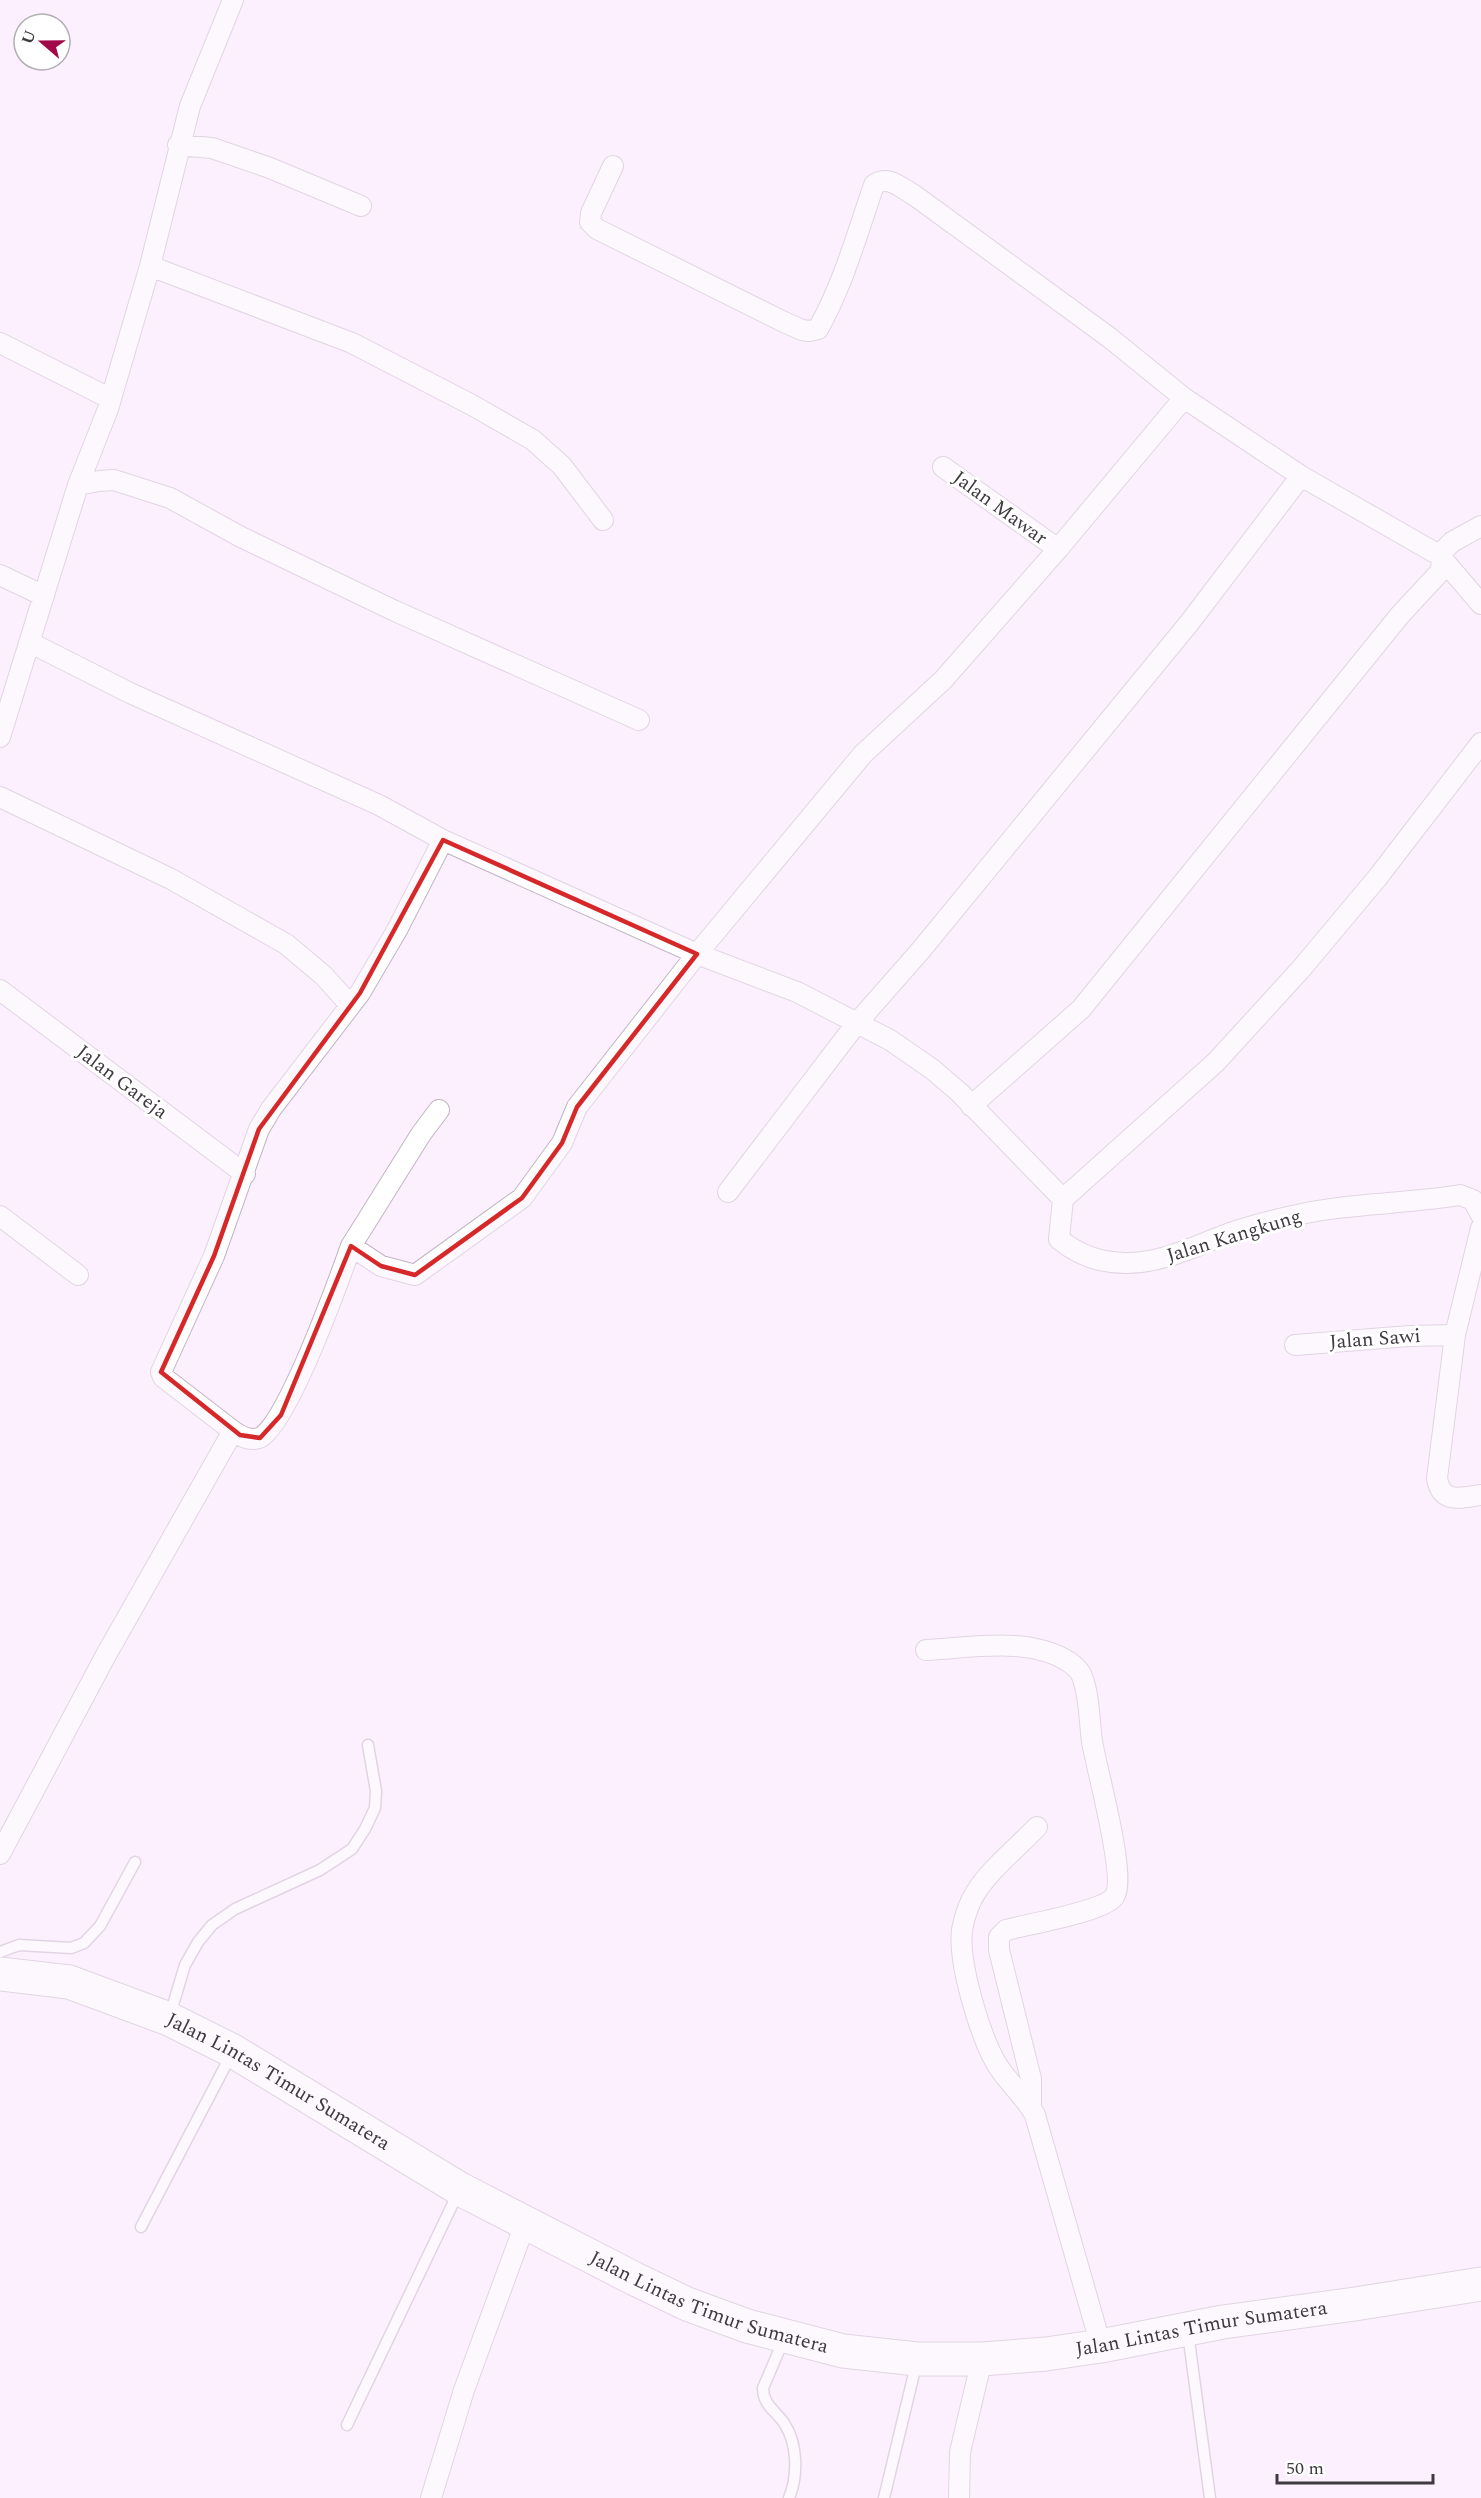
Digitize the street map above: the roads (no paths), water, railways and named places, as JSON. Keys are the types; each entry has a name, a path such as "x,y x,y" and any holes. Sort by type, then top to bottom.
{"highway":[{"name":"Jalan Lintas Timur Sumatera","path":"0,1974 69,1982 169,2019 233,2051 460,2189 525,2224 687,2304 747,2326 843,2351 917,2359 982,2359 1101,2346 1187,2329 1481,2284"}],"street":[{"path":"0,737 31,643 78,485 111,399 150,266 178,145 190,106 233,0"},
{"path":"178,145 212,148 270,168 361,206"},
{"path":"613,166 591,213 590,222 597,229 775,318 809,332 818,329 826,315 850,257 874,185 879,181 887,180 914,195 1110,338 1184,398 1301,476 1441,558 1481,603"},
{"path":"150,266 352,343 472,405 533,440 561,466 603,520"},
{"path":"0,343 111,399"},
{"path":"351,1246 381,1266 415,1275 522,1198 562,1143 578,1107 697,954 863,754 943,680 1058,549 1184,398"},
{"name":"Jalan Mawar","path":"943,468 1058,549"},
{"path":"728,1192 856,1024 921,950 1175,641 1301,476"},
{"path":"78,485 99,480 114,480 170,498 241,537 395,611 639,720"},
{"path":"971,1106 1081,1009 1400,615 1440,573 1441,558 1452,542 1481,526"},
{"path":"0,575 44,596"},
{"path":"31,643 130,693 379,805 443,840 697,954 797,992 890,1040 932,1069 1063,1199 1216,1062 1301,969 1378,877 1481,743"},
{"path":"0,797 171,879 286,944 324,976 350,1005"},
{"path":"439,1110 420,1134 351,1246 329,1305 281,1415 267,1433 260,1438 251,1439 233,1431 162,1377 161,1372 214,1256 259,1129 271,1109 360,993 398,930 443,840"},
{"name":"Jalan Gareja","path":"0,990 244,1174"},
{"name":"Jalan Kangkung","path":"1063,1199 1059,1239 1082,1254 1095,1259 1126,1263 1145,1262 1180,1253 1239,1230 1299,1214 1460,1195 1473,1200 1481,1215"},
{"path":"0,1216 78,1275"},
{"path":"1481,1228 1455,1335 1437,1464 1438,1488 1442,1494 1448,1497 1481,1495"},
{"name":"Jalan Sawi","path":"1295,1345 1410,1335 1455,1335"},
{"path":"0,1854 106,1655 233,1431"},
{"path":"926,1650 1001,1645 1028,1647 1057,1656 1074,1666 1083,1676 1088,1696 1092,1743 1106,1805 1118,1886 1111,1900 1095,1909 1006,1930 999,1937 999,1950 1031,2079 1031,2107"},
{"path":"1037,1827 973,1897 962,1932 965,1970 988,2046 997,2065 1035,2115 1101,2346"},
{"path":"430,2498 464,2390 525,2224"},
{"path":"959,2498 960,2452 982,2359"}],"lane":[{"path":"169,2019 185,1965 198,1942 212,1926 235,1909 320,1870 352,1849 366,1829 375,1808 376,1791 368,1745"},
{"path":"0,1952 20,1945 71,1948 84,1943 100,1926 135,1862"},
{"path":"141,2227 233,2051"},
{"path":"347,2425 460,2189"},
{"path":"1187,2329 1210,2498"},
{"path":"785,2336 762,2388 766,2403 783,2422 793,2445 795,2467 789,2498"},
{"path":"884,2498 917,2359"}]}
